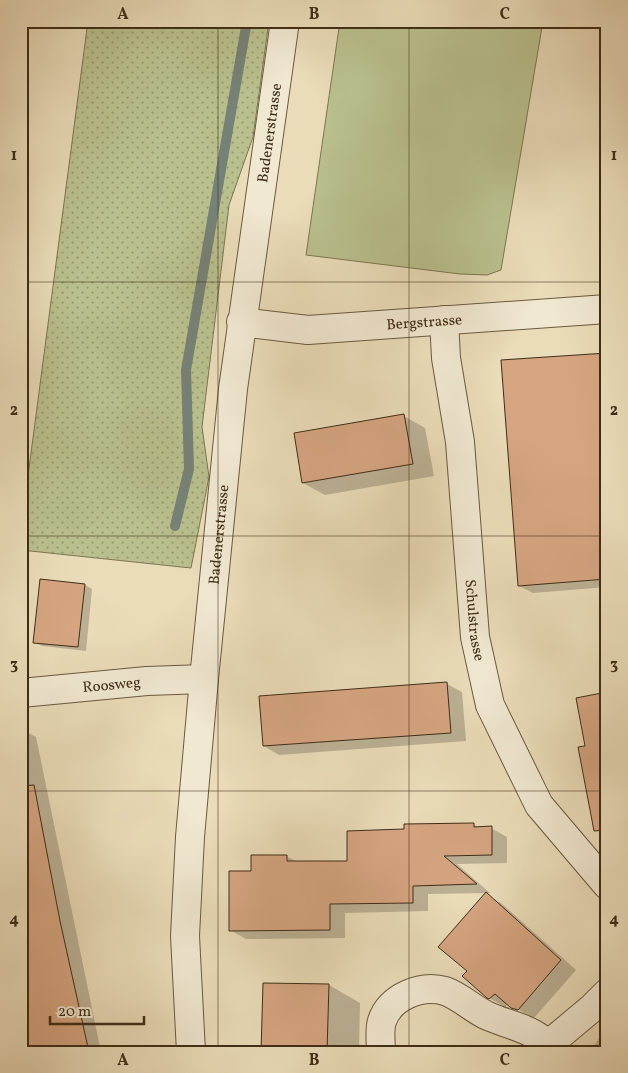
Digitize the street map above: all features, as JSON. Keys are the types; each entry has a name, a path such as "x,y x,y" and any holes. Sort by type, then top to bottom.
{"street":[{"name":"Badenerstrasse","path":"191,1052 185,936 190,836 204,679 241,322 285,21"},
{"name":"Bergstrasse","path":"241,322 308,330 607,309"},
{"name":"Schulstrasse","path":"444,320 446,358 460,442 475,637 490,705 539,805 543,821 607,885"},
{"name":"Roosweg","path":"21,693 147,681 204,679"},
{"path":"381,1052 382,1022 392,1004 408,993 424,990 445,991 486,1015 540,1036 551,1048 607,993"}],"green space":[{"path":"88,21 269,21 253,137 229,205 202,427 209,477 191,568 21,550 21,529"},
{"path":"340,21 543,21 501,270 487,275 460,274 306,255"}],"building":[{"path":"607,353 607,579 518,586 501,360"},
{"path":"404,414 413,464 302,483 294,433"},
{"path":"40,579 85,584 78,647 33,643"},
{"path":"447,682 451,733 263,746 259,696"},
{"path":"607,692 607,830 594,831 578,747 585,746 576,698"},
{"path":"34,785 60,921 89,1052 28,1052 21,1017 21,786"},
{"path":"474,823 474,827 492,826 492,855 444,856 477,884 413,886 413,903 330,904 330,930 229,931 229,871 251,871 251,855 287,855 287,861 347,861 347,831 404,829 404,824"},
{"path":"486,892 561,960 518,1010 511,1008 495,994 489,999 487,998 462,976 467,971 438,947"},
{"path":"263,983 329,984 327,1052 261,1052"}],"waterway":[{"path":"175,526 189,469 186,370 247,21"}]}
